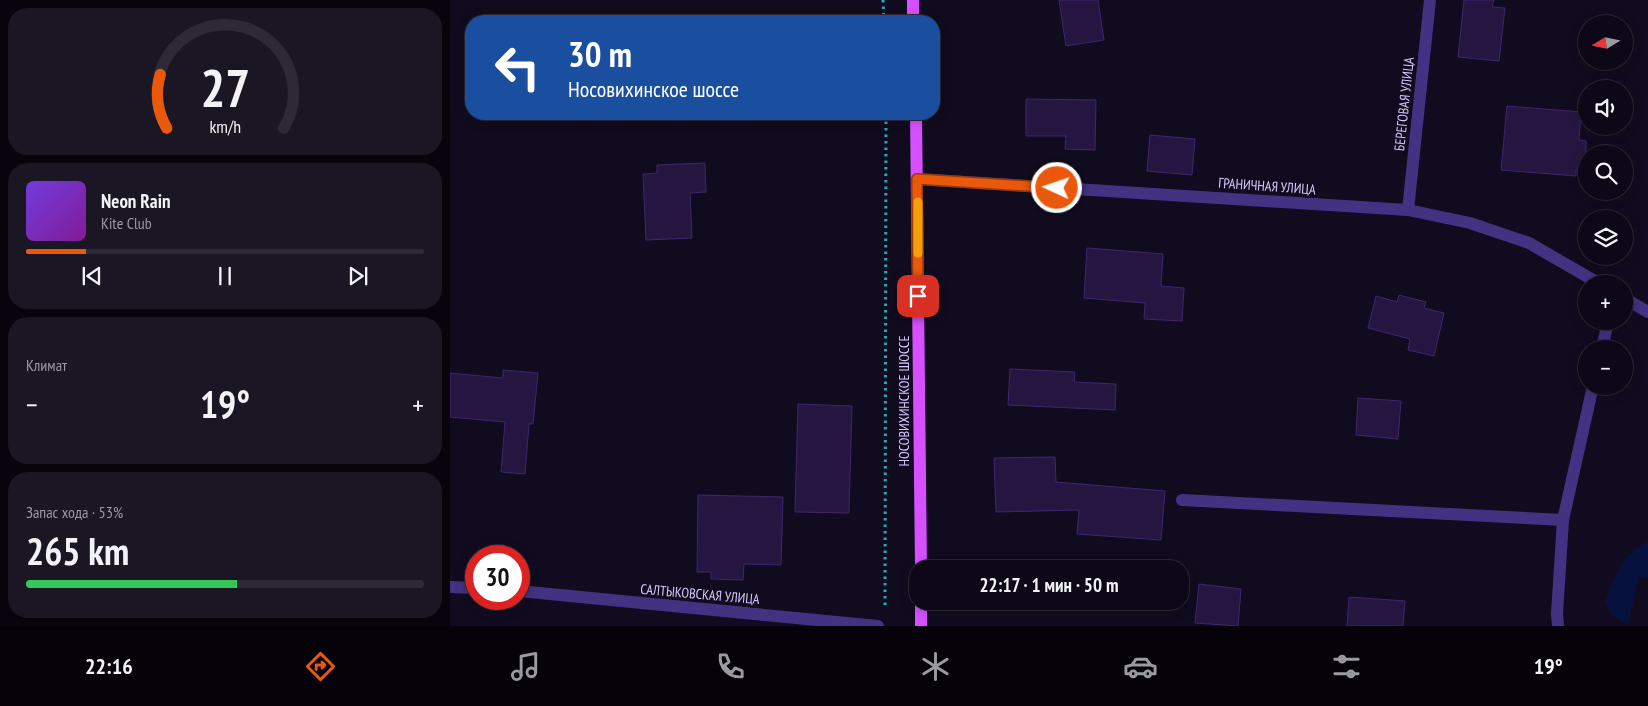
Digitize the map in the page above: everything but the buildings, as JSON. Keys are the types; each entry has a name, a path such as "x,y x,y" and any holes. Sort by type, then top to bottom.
{"main road":[{"path":"913,0 913,15"},
{"name":"НОСОВИХИНСКОЕ ШОССЕ","path":"916,120 921,560"},
{"path":"921,610 921,626"}],"street":[{"name":"БЕРЕГОВАЯ УЛИЦА","path":"1408,210 1430,0"},
{"name":"ГРАНИЧНАЯ УЛИЦА","path":"917,179 1408,210 1470,223 1529,243 1584,275"},
{"path":"1633,303 1648,312"},
{"path":"1558,626 1557,614 1564,520 1591,395"},
{"path":"1182,500 1564,520"},
{"path":"450,587 465,588"},
{"name":"САЛТЫКОВСКАЯ УЛИЦА","path":"530,592 878,626"}],"path":[{"path":"883,0 884,15"},
{"path":"885,606 886,120"}],"shaded area":[{"path":"1648,541 1648,578 1639,576 1628,625 1613,616 1605,603 1612,584 1625,560"}],"slow traffic":[{"path":"918,202 918,253"}],"route":[{"path":"918,296 917,179 1057,188"}]}
